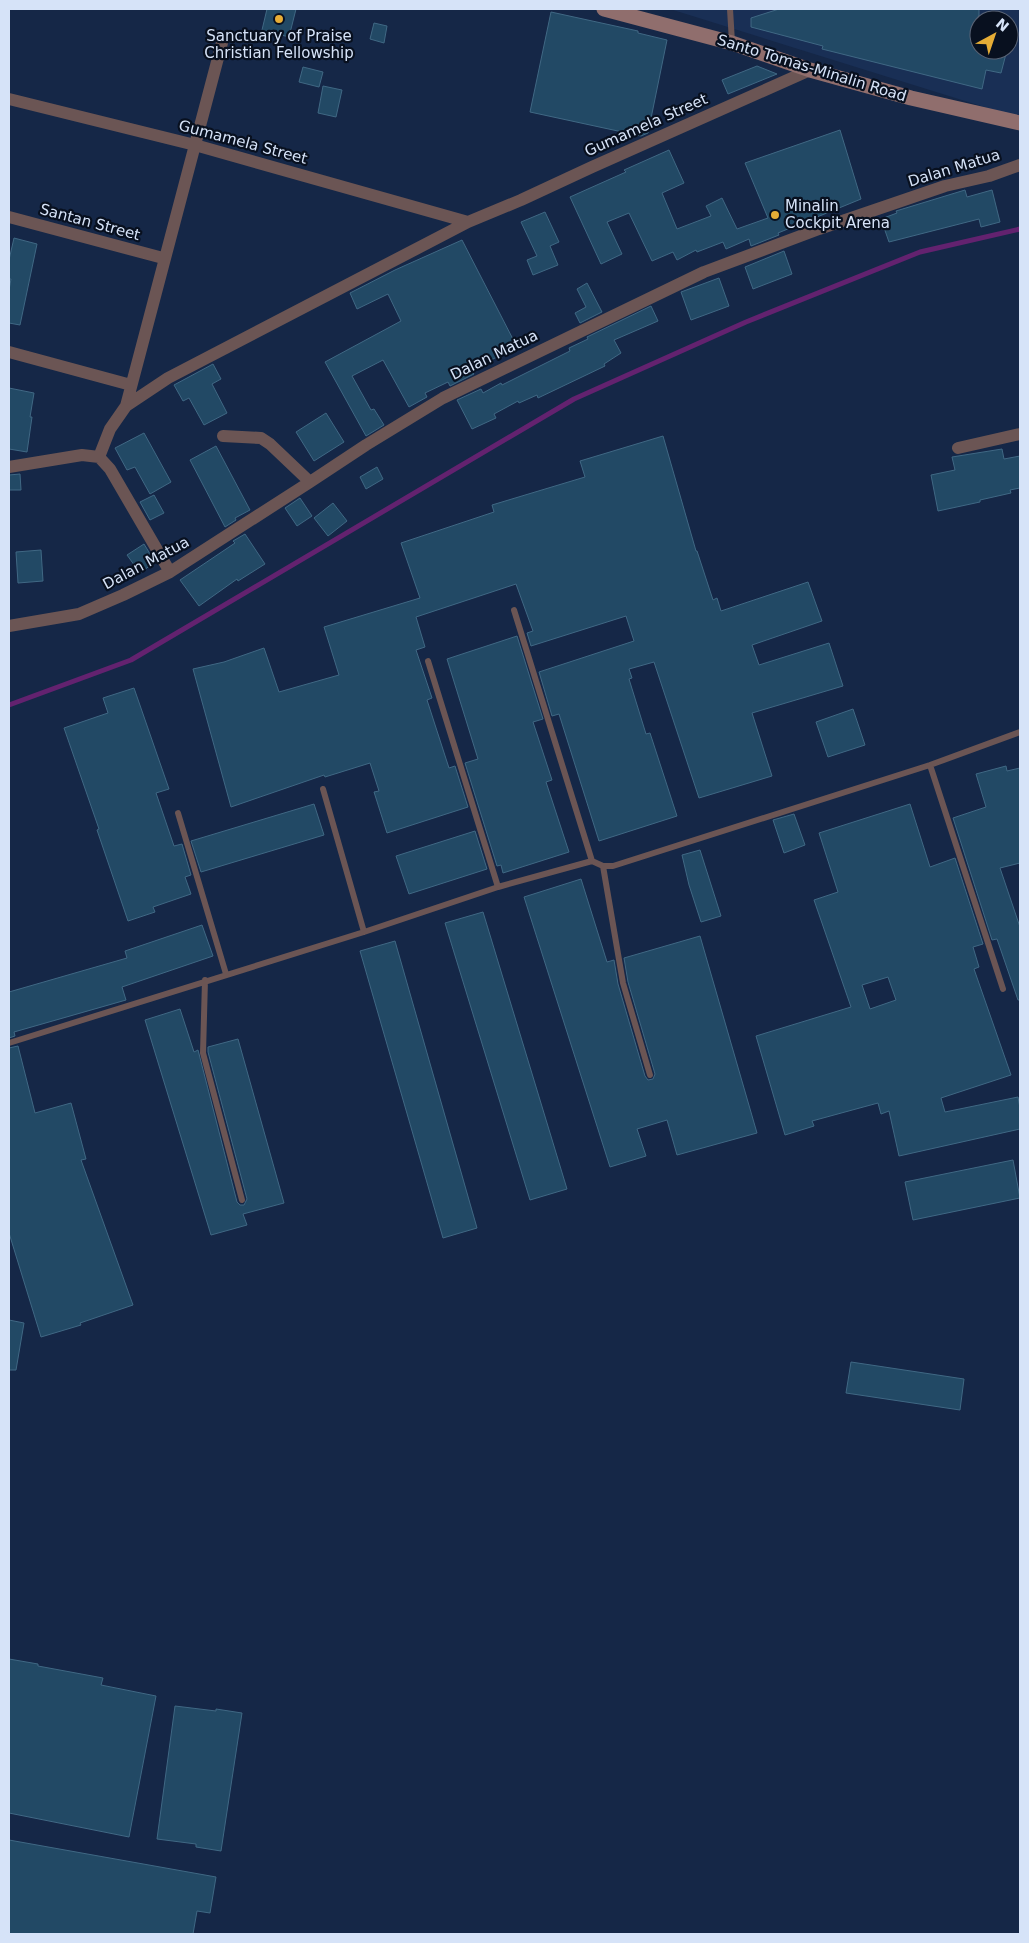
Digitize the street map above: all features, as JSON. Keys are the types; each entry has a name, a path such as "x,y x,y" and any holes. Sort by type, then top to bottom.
{"main road":[{"name":"Santo Tomas-Minalin Road","path":"604,9 732,43 810,70 911,98 1020,123"}],"street":[{"path":"126,406 163,258 195,145 222,39"},
{"name":"Gumamela Street","path":"99,457 110,429 126,406 168,378 468,222 810,70"},
{"name":"Gumamela Street","path":"9,99 195,145 468,222"},
{"name":"Dalan Matua","path":"9,626 79,614 170,572 366,444 443,398 704,272 819,229 945,186 989,176 1020,165"},
{"name":"Santan Street","path":"9,217 163,258"},
{"path":"9,352 131,384"},
{"path":"958,448 1020,434"},
{"path":"223,436 261,438 270,444 310,482"},
{"path":"9,467 82,455 99,457 110,469 170,572"}],"lane":[{"path":"730,9 732,43"},
{"path":"514,610 592,861"},
{"path":"428,662 498,887"},
{"path":"9,1042 364,932 498,887 592,861 603,866 613,866 930,765 1020,732"},
{"path":"930,765 1003,989"},
{"path":"323,790 364,932"},
{"path":"178,813 226,974"},
{"path":"603,866 623,983 650,1075"},
{"path":"205,980 203,1054 242,1200"}],"shaded area":[{"path":"670,9 1020,9 1020,118"}],"building":[{"name":"Sanctuary of Praise Christian Fellowship","path":"267,9 296,9 289,37 262,30"},
{"path":"779,9 979,9 969,10 969,60 1004,60 1001,73 986,70 982,89 822,49 823,46 751,27 751,18"},
{"path":"551,12 638,31 638,33 667,40 648,133 641,136 530,112"},
{"path":"374,23 387,26 384,43 370,39"},
{"path":"757,66 777,74 728,94 722,80"},
{"path":"303,67 323,72 319,87 299,82"},
{"path":"323,86 342,90 336,117 318,113"},
{"path":"840,130 861,199 751,246 749,239 726,249 723,242 697,252 696,250 677,260 673,252 652,261 629,213 607,222 622,254 601,264 570,197 669,150 684,183 662,193 677,229 711,216 706,206 722,198 737,229 768,218 745,163"},
{"path":"965,190 967,197 992,190 1000,222 981,227 979,219 889,242 881,219 897,213 896,211"},
{"path":"545,212 559,242 550,246 558,265 533,275 527,260 537,256 521,222"},
{"path":"14,238 37,244 20,325 9,323 11,279 9,279 9,260"},
{"path":"462,240 517,347 471,370 474,374 450,386 448,382 425,393 427,397 409,407 383,360 352,376 371,410 374,409 384,425 366,436 325,362 401,321 388,294 357,309 350,293 395,270"},
{"path":"784,251 792,274 753,289 745,267"},
{"path":"719,278 729,306 691,320 681,292"},
{"path":"587,283 602,312 580,323 575,313 586,307 577,289"},
{"path":"651,306 658,321 614,340 621,353 604,364 605,366 538,398 537,395 519,403 518,401 494,414 496,418 472,429 457,400 481,389 483,393 501,383 502,385 570,351 569,348 588,339 587,337"},
{"path":"213,364 221,379 212,384 227,413 204,425 189,398 183,401 174,385"},
{"path":"9,388 34,393 27,452 9,449"},
{"path":"326,413 344,442 314,461 296,432"},
{"path":"144,433 171,482 150,494 135,467 127,470 115,448"},
{"path":"663,436 696,551 713,600 717,598 721,611 808,582 822,621 752,645 759,665 829,643 843,686 752,713 772,776 699,798 654,662 629,669 632,678 629,679 646,734 650,733 677,816 599,841 559,714 552,716 539,672 634,641 626,616 531,646 527,633 533,631 516,584 416,617 425,647 416,650 432,698 427,700 449,768 455,766 468,807 387,833 374,792 379,791 370,763 325,777 324,775 231,807 193,669 224,662 264,648 279,692 339,675 324,627 420,598 401,543 494,512 492,505 585,477 580,461"},
{"path":"216,446 250,510 235,518 236,520 225,527 190,460"},
{"path":"1002,449 1004,459 1020,456 1020,488 1010,490 1011,493 980,500 980,502 938,511 931,475 955,470 952,457"},
{"path":"377,467 383,479 366,489 360,477"},
{"path":"20,474 21,490 9,490 9,475"},
{"path":"154,495 164,513 150,520 140,502"},
{"path":"300,498 312,516 297,526 285,508"},
{"path":"333,503 347,521 328,536 314,518"},
{"path":"245,534 265,564 238,581 237,579 199,606 180,580 235,543 233,541"},
{"path":"144,544 155,562 140,573 127,555"},
{"path":"41,550 43,581 18,583 16,552"},
{"path":"517,636 543,719 533,722 552,780 546,782 569,852 503,873 501,865 497,866 465,763 478,759 447,659"},
{"path":"134,688 169,789 156,793 174,846 182,844 191,875 185,877 191,894 153,907 155,912 128,921 64,728 108,713 103,698"},
{"path":"853,709 865,745 828,757 816,722"},
{"path":"1006,766 1007,771 1020,768 1020,863 1000,868 1020,927 1020,1000 1018,1000 997,939 992,940 953,818 986,807 976,774"},
{"path":"314,804 324,835 201,872 191,841"},
{"path":"910,804 930,867 955,858 983,944 973,947 979,967 974,969 1011,1075 941,1098 945,1112 1018,1097 1020,1129 899,1156 889,1111 881,1114 878,1103 812,1121 814,1126 785,1135 756,1036 851,1007 814,900 838,892 819,833","holes":["888,977 896,1000 870,1009 862,985"]},
{"path":"794,814 805,845 784,853 773,820"},
{"path":"475,831 487,869 409,894 396,856"},
{"path":"700,850 721,916 701,922 682,855"},
{"path":"581,879 607,962 614,960 618,984 645,1076 648,1080 653,1079 655,1074 628,982 624,958 700,936 757,1133 677,1155 667,1120 637,1129 646,1156 610,1167 524,897"},
{"path":"483,912 567,1189 530,1200 445,923"},
{"path":"202,925 213,956 122,987 126,1000 14,1032 15,1036 9,1038 9,992 127,958 125,951"},
{"path":"395,941 477,1228 443,1238 360,951"},
{"path":"180,1009 194,1052 198,1050 237,1202 240,1205 244,1205 247,1199 208,1047 238,1039 284,1203 243,1214 247,1225 211,1235 145,1020"},
{"path":"18,1046 35,1113 71,1103 86,1159 81,1160 133,1305 80,1323 81,1325 41,1337 9,1233 9,1048"},
{"path":"1013,1160 1020,1198 913,1220 905,1182"},
{"path":"9,1320 24,1323 16,1370 9,1370"},
{"path":"851,1362 964,1379 960,1410 846,1393"},
{"path":"9,1659 103,1678 101,1685 156,1696 129,1837 9,1813"},
{"path":"175,1706 242,1713 221,1851 196,1847 196,1844 157,1839"},
{"path":"9,1840 216,1877 210,1913 197,1911 193,1934 9,1934"}],"waterway":[{"path":"9,705 131,660 574,399 746,322 920,252 1020,229"}],"place":[{"name":"Sanctuary of Praise Christian Fellowship","path":"279,19"},
{"name":"Minalin Cockpit Arena","path":"775,215"}]}
